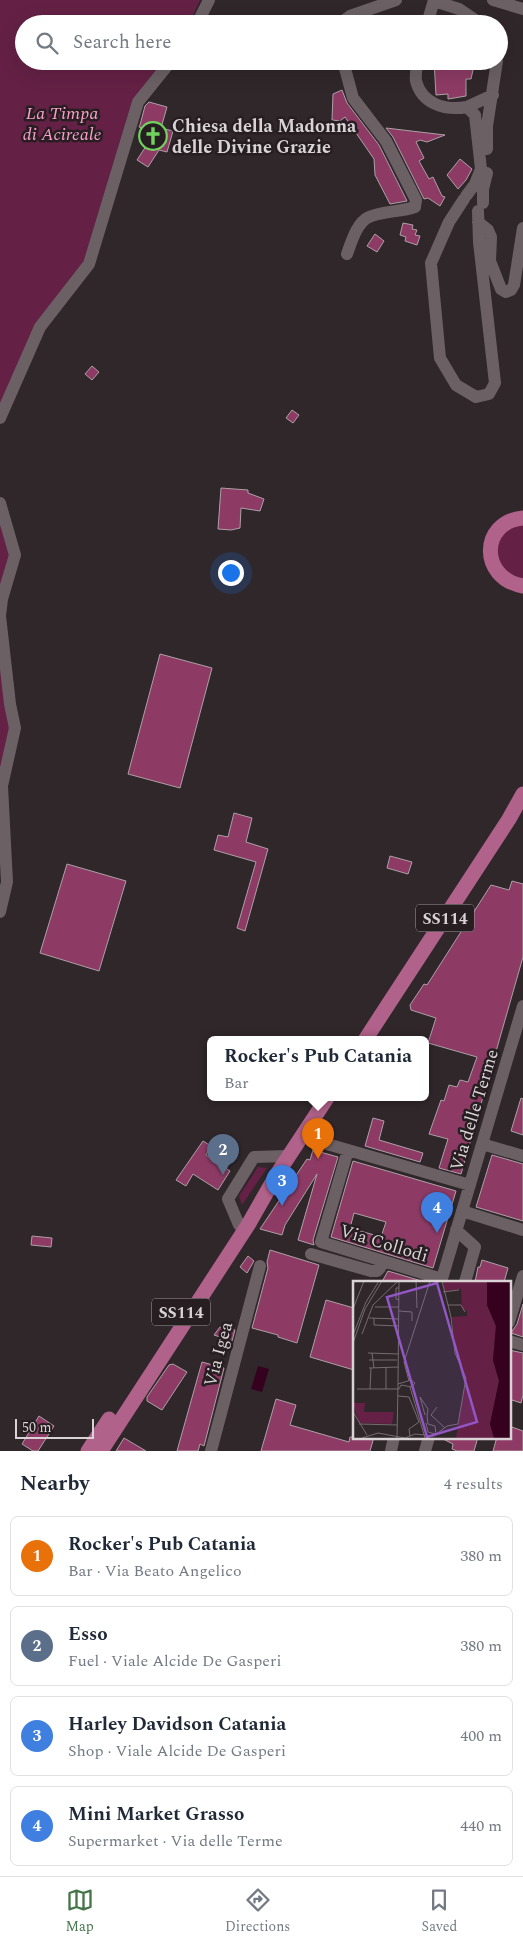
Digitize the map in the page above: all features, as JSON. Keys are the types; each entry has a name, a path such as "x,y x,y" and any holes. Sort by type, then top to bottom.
{"main road":[{"path":"521,516 507,522 494,536 490,555 497,573 504,580 518,585 523,598"},
{"name":"SS114","path":"368,1036 523,794"},
{"name":"SS114","path":"101,1451 248,1225 288,1156 325,1101"},
{"name":"SS114","path":"88,1451 239,1225 277,1174"}],"street":[{"path":"202,15 209,0"},
{"path":"353,15 396,0"},
{"path":"493,0 523,9"},
{"path":"430,15 434,1 459,9 468,15"},
{"path":"0,418 40,327 89,264 138,102 164,70"},
{"path":"345,70 353,98 386,141 416,200 415,207 368,217 353,236 347,254"},
{"path":"417,70 416,80 425,98 441,107 457,109 467,107 493,95"},
{"path":"467,107 475,115 481,169 475,184 449,222 431,264 440,358 456,385 476,397 489,394 495,383 479,242 480,212 488,166 487,126 496,70"},
{"path":"465,198 472,194 478,195 480,212 491,237 490,261 501,289 506,292 511,290 514,285 523,228"},
{"path":"0,503 16,555 2,599 0,616 10,704 15,728 2,786 8,882 0,912"},
{"name":"Via delle Terme","path":"441,1281 523,1006"},
{"path":"327,1144 470,1185"},
{"path":"482,1144 523,1156"},
{"name":"Via Collodi","path":"348,1150 321,1242 441,1281"},
{"path":"239,1225 228,1199 254,1157 288,1156"},
{"path":"462,1211 523,1230"},
{"path":"456,1230 475,1247 465,1281"},
{"path":"311,1254 371,1271 377,1271 382,1261"},
{"name":"Via Igea","path":"211,1451 260,1266"},
{"path":"510,1319 523,1276"},
{"path":"510,1341 523,1345"},
{"path":"97,1451 128,1409"},
{"path":"390,1451 394,1438"},
{"path":"425,1451 429,1438"}],"green space":[{"name":"La Timpa di Acireale","path":"0,0 200,0 193,15 15,15 15,70 156,70 132,101 84,261 0,409"},
{"path":"0,520 10,556 0,588"},
{"path":"523,522 523,579 502,570 497,544 501,536"},
{"path":"0,645 12,728 0,788"},
{"path":"258,1167 267,1168 242,1205 239,1196"}],"shaded area":[{"path":"258,1366 269,1369 262,1392 251,1389"}],"building":[{"path":"435,70 473,70 471,79 466,79 466,96 448,99 448,94 436,95"},
{"path":"342,90 347,103 379,145 407,201 390,204 375,175 374,159 345,117 340,121 332,120 333,94"},
{"path":"149,102 167,107 161,128 173,131 167,152 159,150 148,167 137,160 150,140 139,137 142,128 139,127 145,106"},
{"path":"386,128 445,135 427,142 420,140 416,142 424,158 419,161 429,179 433,177 442,196 445,197 440,206 428,198 424,199 393,137"},
{"path":"460,159 472,169 458,189 447,175"},
{"path":"403,223 413,225 412,229 417,230 415,235 420,236 417,245 405,241 406,237 400,235"},
{"path":"375,234 384,241 377,252 367,246"},
{"path":"92,366 99,372 92,380 85,374"},
{"path":"292,410 299,415 293,423 286,418"},
{"path":"221,488 248,490 248,493 264,499 260,511 241,508 240,528 231,530 218,529"},
{"path":"160,654 212,668 180,788 128,774"},
{"path":"234,813 252,818 246,842 268,849 245,931 237,928 256,862 214,850 218,835 228,837"},
{"path":"390,856 412,862 408,874 387,868"},
{"path":"67,864 126,881 99,971 40,953"},
{"path":"512,881 523,884 523,957 461,1174 439,1168 448,1139 429,1134 441,1100 444,1101 449,1085 457,1087 460,1080 468,1082 477,1057 429,1043 436,1018 411,1010 410,1005 424,984 427,985 491,885 509,890"},
{"path":"521,1098 523,1099 523,1135 511,1131"},
{"path":"373,1118 384,1121 379,1140 423,1153 420,1162 365,1146"},
{"path":"203,1141 211,1146 206,1155 230,1171 218,1190 193,1174 186,1186 176,1180"},
{"path":"313,1150 338,1157 313,1240 314,1245 298,1240 317,1174 285,1225 282,1235 260,1229 307,1159 310,1160"},
{"path":"492,1155 523,1164 523,1221 476,1207"},
{"path":"353,1161 456,1191 433,1268 331,1237","holes":["354,1213 386,1222 381,1237 350,1228"]},
{"path":"32,1236 52,1238 51,1247 31,1245"},
{"path":"270,1250 319,1265 297,1343 278,1337 278,1335 252,1328 268,1268 267,1262"},
{"path":"248,1256 254,1261 247,1273 240,1267"},
{"path":"482,1260 508,1268 504,1281 475,1281 478,1267 480,1267"},
{"path":"388,1271 422,1281 386,1281 383,1280"},
{"path":"326,1300 353,1308 353,1370 310,1357"},
{"path":"523,1304 523,1337 511,1333 517,1324"},
{"path":"220,1327 235,1330 232,1341 214,1335"},
{"path":"510,1350 523,1353 523,1395 521,1403 510,1399"},
{"path":"202,1362 224,1368 204,1446 200,1444 198,1451 177,1451"},
{"path":"173,1364 187,1372 162,1410 147,1401 147,1397 169,1365"},
{"path":"276,1399 296,1405 290,1425 349,1442 350,1437 374,1438 370,1451 261,1451"},
{"path":"39,1416 54,1426 38,1451 33,1451 22,1444"},
{"path":"510,1426 523,1431 523,1451 493,1451 497,1438 510,1438"},
{"path":"124,1438 146,1451 116,1451"},
{"path":"441,1438 478,1438 474,1451 457,1451 452,1449 453,1444"}],"place":[{"name":"Chiesa della Madonna delle Divine Grazie","path":"153,136"},
{"name":"Rocker's Pub Catania","path":"318,1159"},
{"name":"Esso","path":"223,1175"},
{"name":"Harley Davidson Catania","path":"282,1206"},
{"name":"Mini Market Grasso","path":"437,1233"}]}
